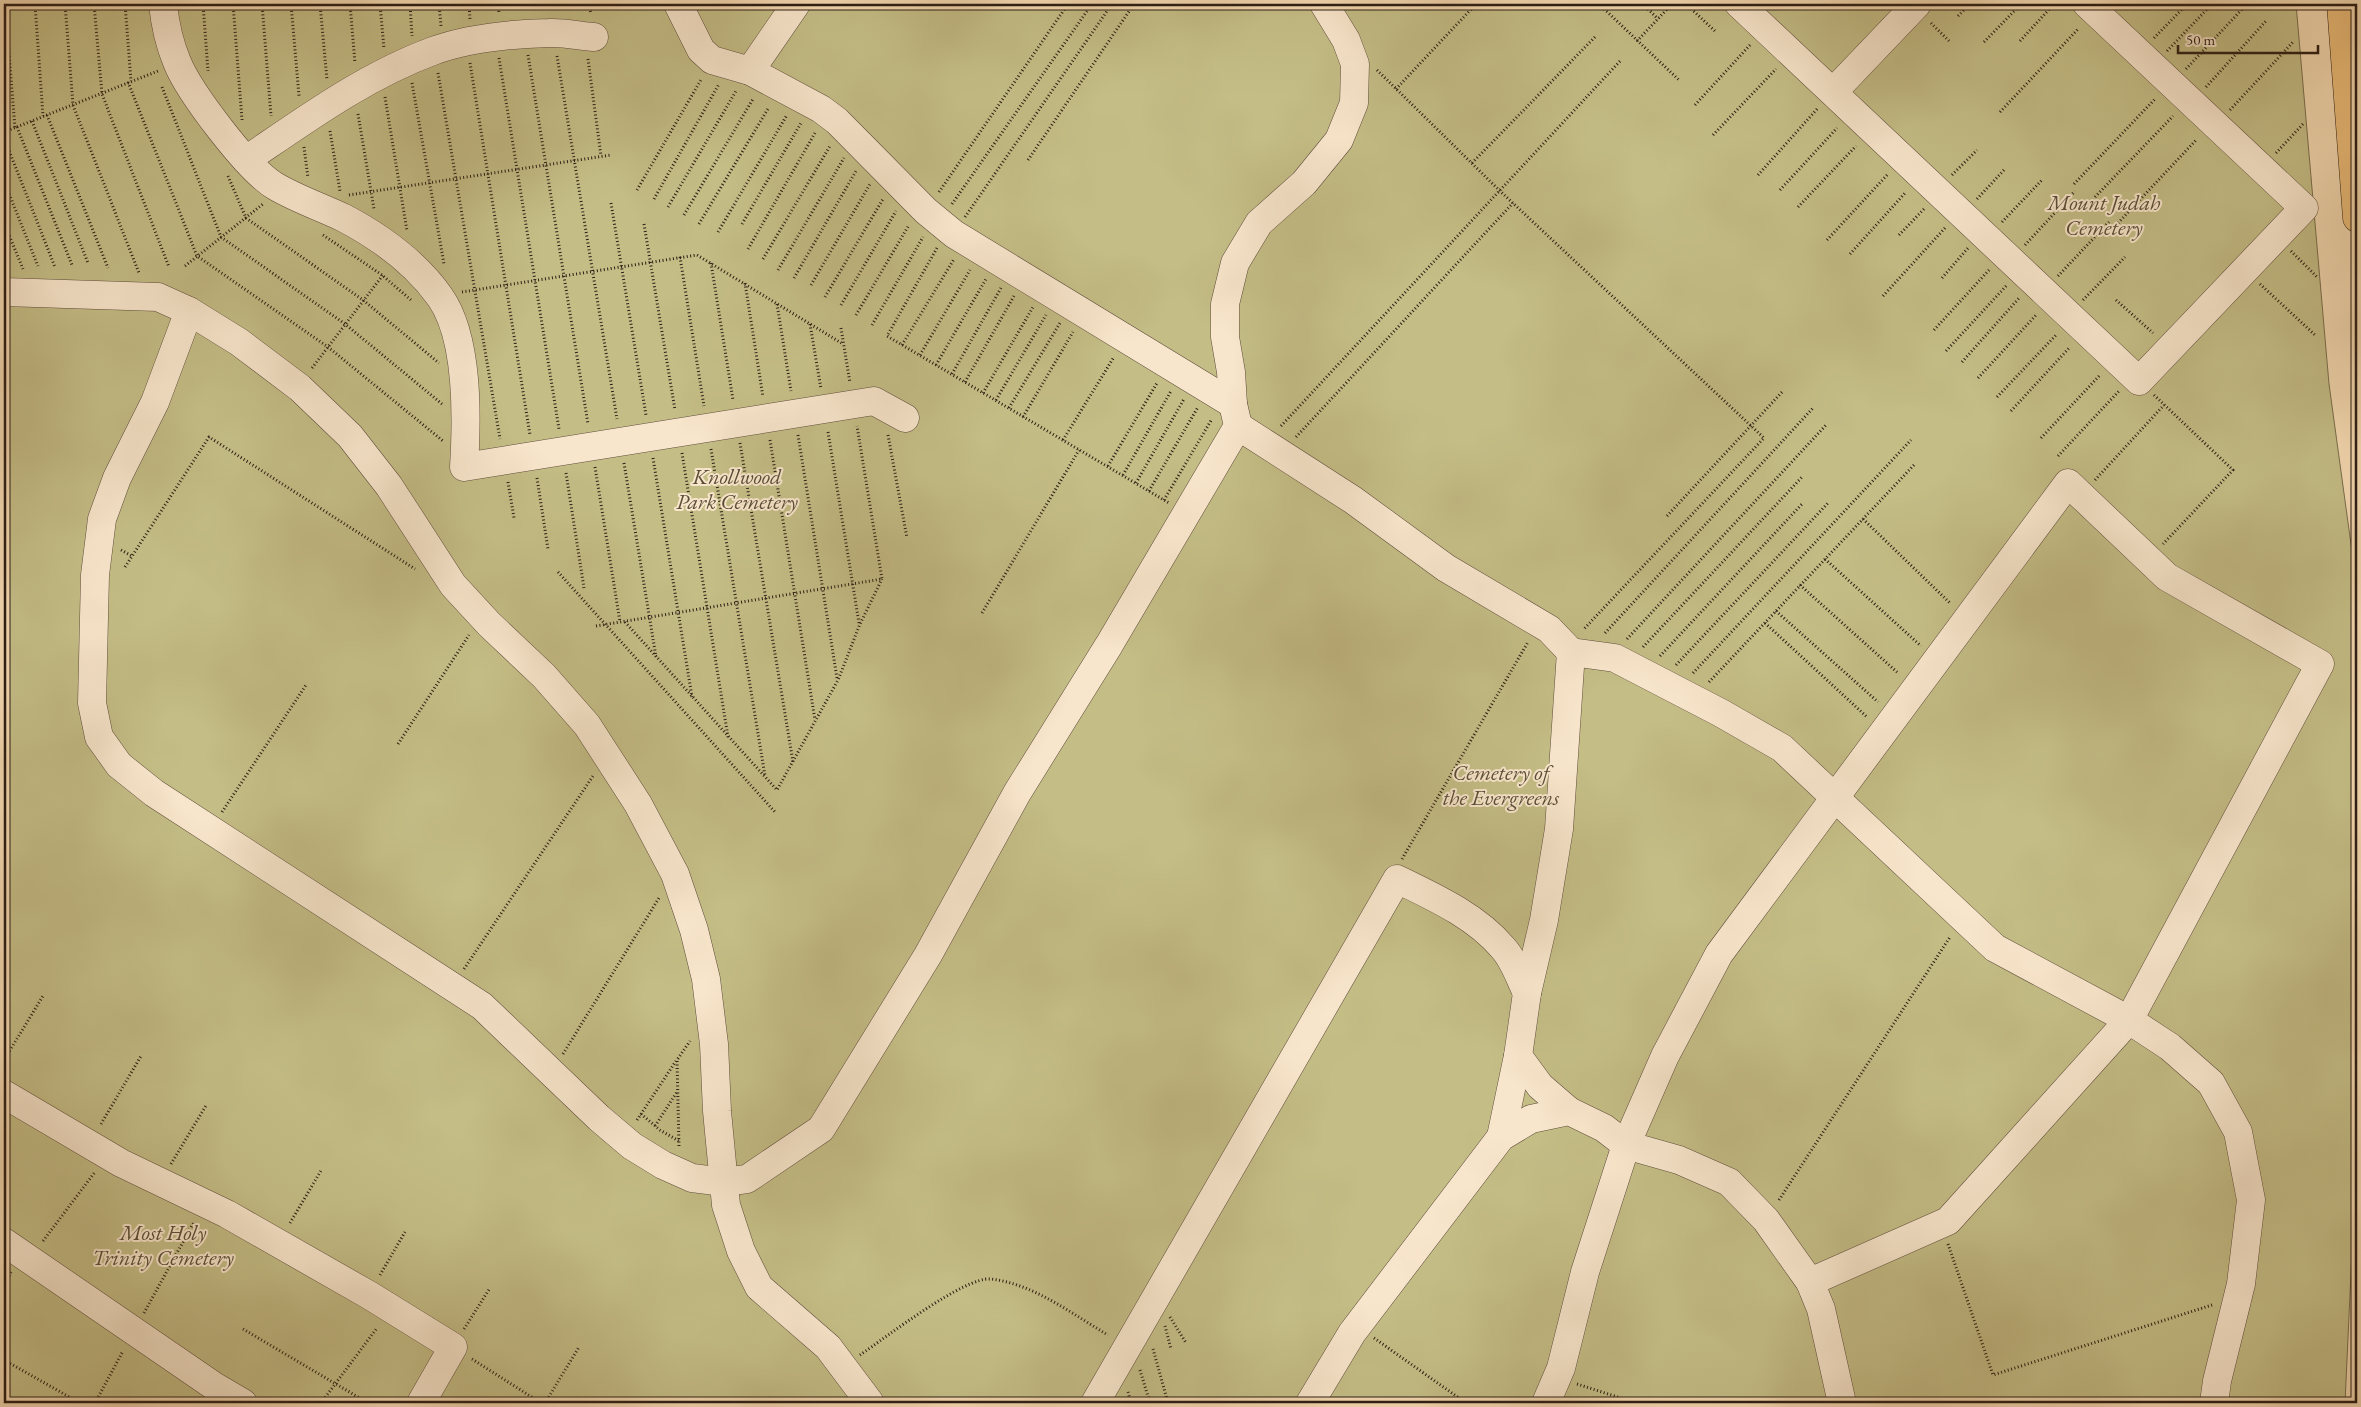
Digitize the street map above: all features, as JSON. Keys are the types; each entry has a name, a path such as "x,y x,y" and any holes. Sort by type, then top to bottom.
{"highway":[{"path":"2341,4 2357,218"}],"lane":[{"path":"163,4 166,68 193,92 237,168 312,204 396,253 440,297 459,340 466,424 464,467 874,401 893,412"},
{"path":"678,4 701,50 730,66 821,109 837,121 935,232 1026,280 1228,415 1273,448 1353,500 1446,568 1549,629 1782,748 1834,800 1995,948 2129,1020 2170,1047 2211,1083 2238,1132 2251,1200 2238,1296 2217,1381 2214,1403"},
{"path":"730,66 796,4"},
{"path":"189,311 155,402 117,478 102,519 95,574 92,704 99,737 119,765 154,793 482,1006 598,1118 624,1139 663,1165 692,1178 724,1182 747,1179 821,1130 928,955 1017,794 1109,645 1175,506 1228,415 1231,372 1225,337 1225,312 1235,262 1259,224 1304,183 1339,140 1354,103 1355,64 1346,40 1324,4"},
{"path":"1739,4 1834,91 2129,372 2170,349 2304,208 2091,7"},
{"path":"1834,91 1917,4"},
{"path":"237,168 327,106 405,63 467,43 495,37 554,33 590,37"},
{"path":"4,292 158,297 189,311 239,342 300,388 350,436 389,486 453,585 489,624 544,676 586,724 638,804 675,874 694,930 706,979 714,1044 717,1111 726,1205 741,1251 759,1286 828,1348 870,1403"},
{"path":"1546,1403 1558,1377 1585,1272 1626,1146 1665,1056 1719,954 2068,483 2167,577 2320,664 2129,1020 1948,1221 1810,1282"},
{"path":"1501,1137 1518,1056 1527,993 1544,920 1559,828 1626,669"},
{"path":"1095,1403 1128,1347 1158,1316 1397,879 1437,898 1474,922 1504,949 1527,993"},
{"path":"1518,1056 1540,1086 1570,1111 1604,1128 1626,1146 1680,1160 1729,1182 1766,1220 1810,1282 1821,1309 1842,1403"},
{"path":"4,1094 99,1150 278,1243 369,1295 453,1347 421,1403"},
{"path":"1310,1403 1357,1327 1501,1137 1531,1119 1570,1111"},
{"path":"4,1242 134,1331 209,1395 243,1403"}],"path":[{"path":"5,4 16,127 72,265"},
{"path":"35,4 45,116 108,268"},
{"path":"65,4 73,105 139,273"},
{"path":"94,4 102,94 169,266"},
{"path":"125,4 130,82 197,256 328,347 464,459"},
{"path":"203,4 209,79"},
{"path":"233,4 242,121"},
{"path":"262,4 273,142"},
{"path":"291,4 301,123 312,204"},
{"path":"320,4 327,106 341,196 611,155"},
{"path":"350,4 355,89 371,192 396,253"},
{"path":"380,4 456,178 514,518"},
{"path":"312,368 382,275 396,253 401,187 405,63 410,4"},
{"path":"1068,4 935,232 887,336 1175,506 1228,415"},
{"path":"872,325 1092,4"},
{"path":"856,315 935,232 1112,4"},
{"path":"1028,160 1134,4"},
{"path":"1396,89 1476,4"},
{"path":"1599,4 1680,80"},
{"path":"1642,4 1658,19"},
{"path":"1638,41 1672,4"},
{"path":"1686,4 1716,32"},
{"path":"1958,16 1970,4"},
{"path":"1984,42 2020,4"},
{"path":"2020,41 2054,4"},
{"path":"2169,81 2187,4"},
{"path":"2095,196 2169,81 2212,4"},
{"path":"2074,184 2169,81 2246,5"},
{"path":"2000,112 2091,7"},
{"path":"2169,81 2266,21"},
{"path":"1694,106 1766,28"},
{"path":"554,33 656,656"},
{"path":"524,34 591,446 622,622 656,656 777,790 838,680 860,624 882,579 841,328"},
{"path":"1472,163 1596,36"},
{"path":"495,37 584,588"},
{"path":"590,37 601,156"},
{"path":"2118,224 2293,42"},
{"path":"467,43 548,549"},
{"path":"1712,135 1792,52"},
{"path":"1273,448 1500,191 1621,60"},
{"path":"405,63 444,266"},
{"path":"1371,64 1500,191 1764,438 1626,669"},
{"path":"637,190 730,66"},
{"path":"654,199 730,66"},
{"path":"668,207 740,84 730,66"},
{"path":"4,132 166,68 221,237 345,324 466,424"},
{"path":"1758,175 1834,91"},
{"path":"684,215 754,98"},
{"path":"699,224 771,104"},
{"path":"718,232 788,112"},
{"path":"1780,190 1863,119"},
{"path":"1798,207 1863,119"},
{"path":"742,224 803,120"},
{"path":"32,121 88,263"},
{"path":"2262,168 2303,124"},
{"path":"748,249 818,129"},
{"path":"4,138 55,267"},
{"path":"763,259 832,141"},
{"path":"1827,240 1926,178 1977,150"},
{"path":"778,270 845,155"},
{"path":"237,168 246,218 363,300 463,382"},
{"path":"794,278 858,168"},
{"path":"1883,296 2004,170"},
{"path":"1899,235 1926,178"},
{"path":"1850,254 1926,178"},
{"path":"2011,411 2033,281 2042,180"},
{"path":"4,181 38,266"},
{"path":"811,285 871,182"},
{"path":"185,266 282,190"},
{"path":"1978,378 2033,281 2076,191"},
{"path":"825,297 884,196"},
{"path":"1273,448 1514,203"},
{"path":"841,305 897,209"},
{"path":"1946,351 2109,222"},
{"path":"4,223 23,269"},
{"path":"644,224 728,737"},
{"path":"318,232 382,275"},
{"path":"902,345 935,232"},
{"path":"2276,237 2317,277"},
{"path":"440,297 697,254 844,344"},
{"path":"1934,330 2033,281 2125,256"},
{"path":"680,257 765,776"},
{"path":"711,263 792,762"},
{"path":"2245,270 2316,334"},
{"path":"1942,278 2033,281"},
{"path":"920,355 1026,280"},
{"path":"936,365 1026,280"},
{"path":"952,374 1026,280"},
{"path":"965,382 1026,280"},
{"path":"983,393 1026,280"},
{"path":"996,400 1026,280"},
{"path":"1009,408 1026,280"},
{"path":"1962,362 2033,281"},
{"path":"1997,397 2033,281"},
{"path":"744,283 815,721"},
{"path":"2116,300 2170,349"},
{"path":"776,303 838,680"},
{"path":"810,324 860,624"},
{"path":"1023,417 1075,329"},
{"path":"1063,440 1116,354"},
{"path":"2129,372 2233,470 2163,544"},
{"path":"2040,438 2129,372"},
{"path":"2058,456 2129,372"},
{"path":"1108,466 1158,380"},
{"path":"1122,475 1172,389"},
{"path":"1668,516 1783,392"},
{"path":"1136,483 1185,397"},
{"path":"1149,491 1199,405"},
{"path":"2093,482 2164,405"},
{"path":"1626,669 1814,408"},
{"path":"893,412 907,538"},
{"path":"1626,669 1828,424"},
{"path":"125,567 209,437 422,574"},
{"path":"1626,669 1911,440"},
{"path":"982,613 1080,450"},
{"path":"1626,669 1764,623 1914,465"},
{"path":"1626,669 1804,476"},
{"path":"1626,669 1828,503"},
{"path":"1626,669 1802,504"},
{"path":"1863,519 1967,620"},
{"path":"1825,559 1937,661"},
{"path":"558,572 775,812"},
{"path":"596,626 882,579"},
{"path":"1800,585 1916,689"},
{"path":"1776,611 1890,725"},
{"path":"1397,879 1400,862 1539,623"},
{"path":"1764,623 1890,725"},
{"path":"398,744 470,633"},
{"path":"211,830 306,685"},
{"path":"452,987 596,772"},
{"path":"552,1072 663,892"},
{"path":"1766,1220 1962,918"},
{"path":"4,1060 43,996"},
{"path":"624,1139 692,1038"},
{"path":"29,1259 99,1150 141,1056"},
{"path":"677,1060 679,1146"},
{"path":"655,1126 678,1091"},
{"path":"160,1182 207,1104"},
{"path":"641,1114 655,1126 679,1141"},
{"path":"278,1243 322,1169"},
{"path":"95,1403 204,1203"},
{"path":"1941,1224 1993,1375 2238,1296"},
{"path":"369,1295 405,1232"},
{"path":"843,1367 964,1285 989,1278 1026,1288 1128,1347"},
{"path":"490,1288 453,1347 543,1403 580,1347"},
{"path":"1158,1316 1186,1343"},
{"path":"1158,1316 1170,1349"},
{"path":"1158,1316 1168,1403"},
{"path":"1357,1327 1466,1403"},
{"path":"321,1403 378,1328"},
{"path":"243,1329 368,1403"},
{"path":"4,1360 80,1403"},
{"path":"1558,1377 1636,1403"}],"green space":[{"name":"Cemetery of the Evergreens","path":"4,4 2296,4 2329,384 2357,588 2357,1143 2345,1403 4,1403"}],"park label":[{"name":"Mount Judah Cemetery","path":"2104,214"},
{"name":"Knollwood Park Cemetery","path":"737,488"},
{"name":"Most Holy Trinity Cemetery","path":"163,1244"}]}
